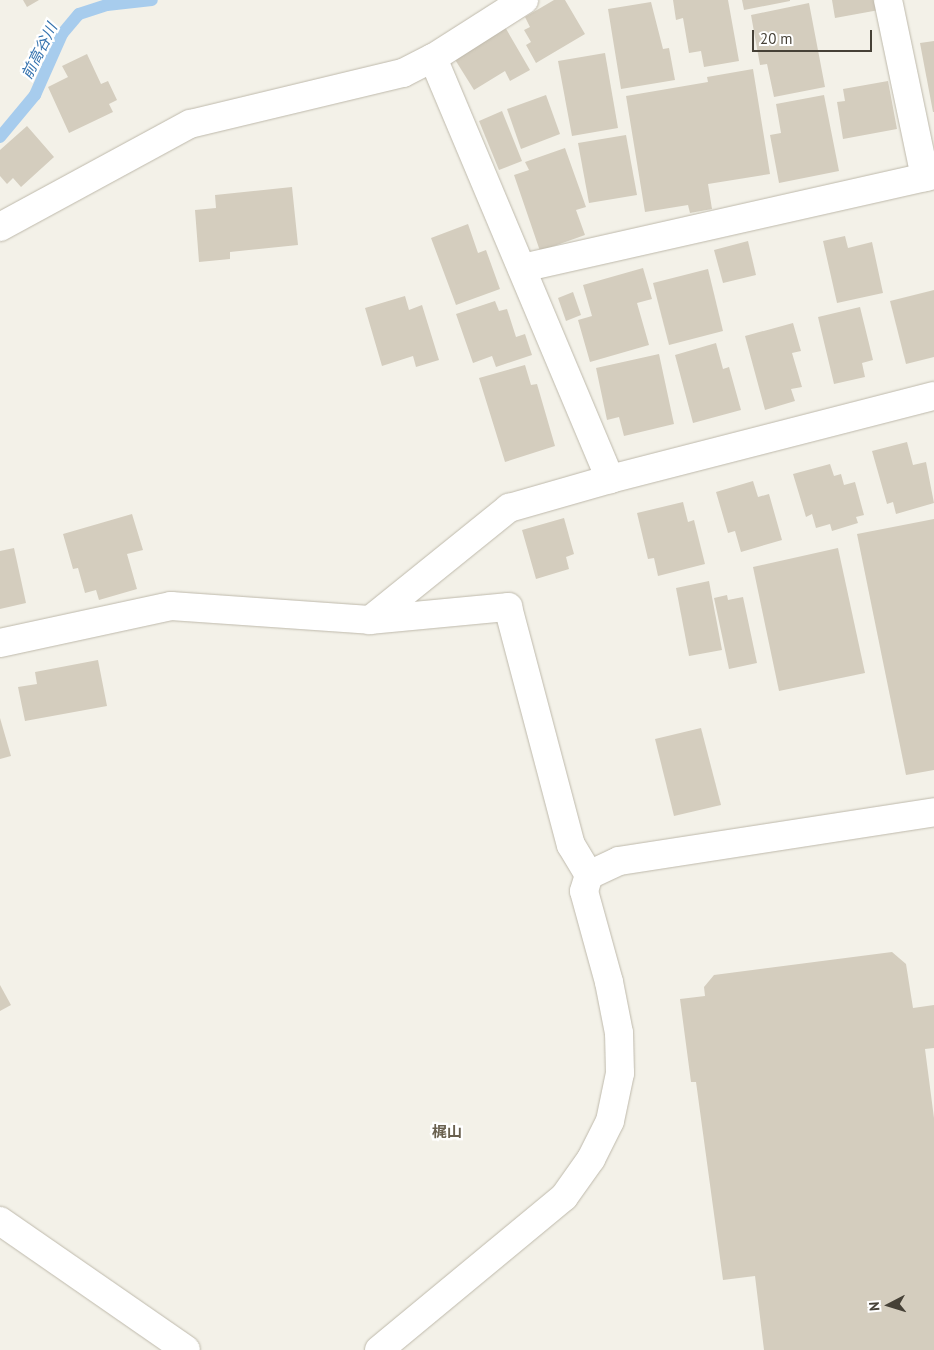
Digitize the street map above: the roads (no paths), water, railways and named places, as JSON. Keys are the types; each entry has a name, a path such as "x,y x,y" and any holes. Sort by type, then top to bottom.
{"street":[{"path":"0,227 190,124 403,73 433,58 524,0"},
{"path":"522,268 930,176 888,0"},
{"path":"433,58 610,479"},
{"path":"370,620 509,508 610,479 934,396"},
{"path":"0,643 170,606 370,620 508,607 571,845 589,875"},
{"path":"379,1350 564,1198 591,1159 610,1121 620,1073 619,1033 609,982 584,891 589,875 619,861 934,812"},
{"path":"0,1221 186,1350"}],"waterway":[{"name":"前高谷川","path":"0,137 35,95 62,34 79,14 107,5 152,0"}],"district":[{"name":"梶山","path":"447,1132"}]}
